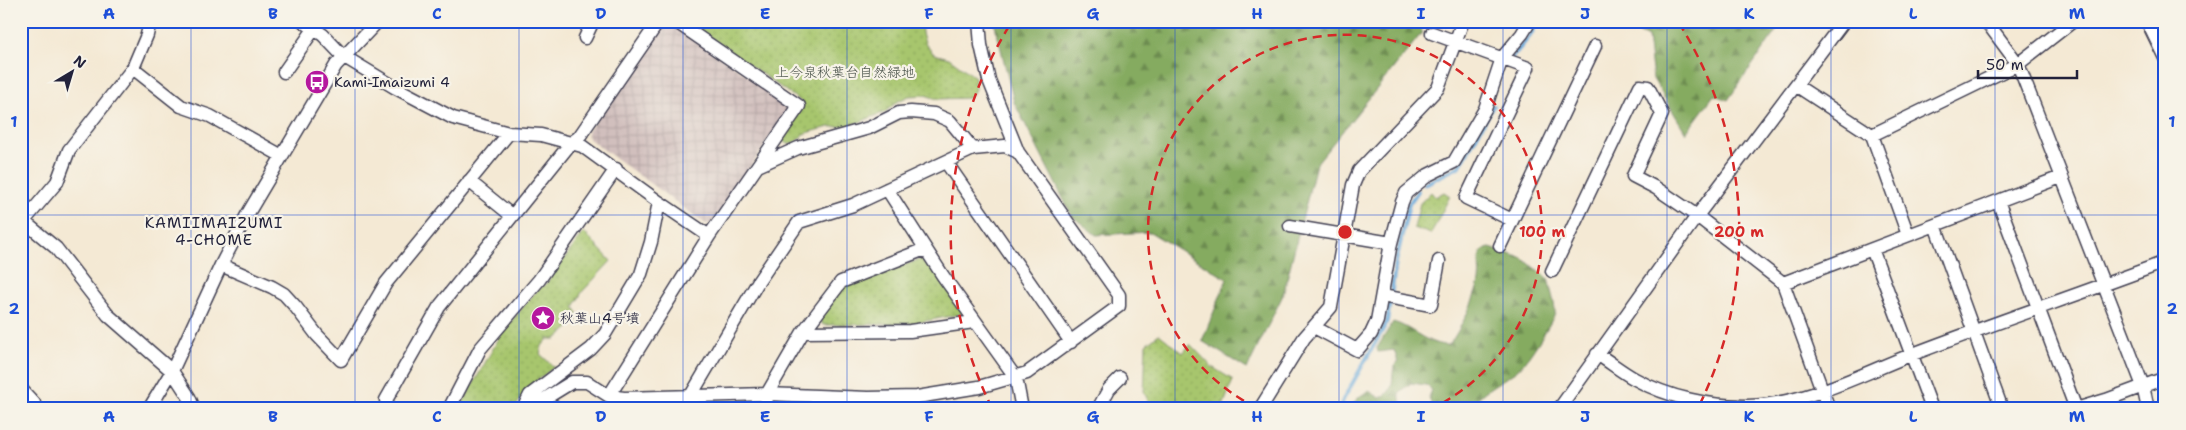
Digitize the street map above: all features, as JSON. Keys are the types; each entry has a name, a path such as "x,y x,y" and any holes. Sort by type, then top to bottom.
{"street":[{"path":"150,21 147,36 133,68 69,150 57,182 22,220 56,248 108,315 172,372 189,397 194,409"},
{"path":"303,21 343,56 396,88 453,118 509,133 541,135 582,146 709,236"},
{"path":"149,409 172,372 221,264 282,156 343,56 378,21"},
{"path":"585,38 593,21"},
{"path":"388,406 386,400 434,315 511,215 571,143 579,137 659,21"},
{"path":"609,396 709,236 760,165 799,106 675,21"},
{"path":"528,409 572,382 587,382 609,396 624,398 767,394 868,398 917,397 979,387 1016,378 1027,373 1119,306 1119,295 1018,152 990,80 981,45 979,21"},
{"path":"1260,409 1304,338 1330,307 1353,185 1359,171 1438,88 1463,21"},
{"path":"1314,327 1357,350 1371,334 1388,297 1391,243 1406,194 1428,175 1454,162 1485,108 1504,59 1530,21"},
{"path":"1559,409 1697,216 1797,86 1844,21"},
{"path":"1986,21 2018,64 2143,386 2148,409"},
{"path":"1872,135 2018,64 2072,21"},
{"path":"2147,21 2165,58"},
{"path":"284,72 314,29"},
{"path":"1432,33 1528,68 1466,198 1512,220"},
{"path":"1500,246 1595,46"},
{"path":"133,68 181,106 210,116 282,156"},
{"path":"1552,271 1640,86 1648,87 1662,114 1633,176 1656,188 1697,216 1783,283 1829,409"},
{"path":"1797,86 1872,135 1908,235"},
{"path":"760,165 798,148 868,128 899,113 911,112 934,114 950,121 973,149"},
{"path":"221,264 272,286 284,294 317,335 341,360 386,283 468,180 509,133"},
{"path":"690,397 758,282 799,222 853,205 973,149 1005,146 1018,152"},
{"path":"946,162 1071,342"},
{"path":"449,409 480,349 539,280 616,169"},
{"path":"1783,283 2061,177"},
{"path":"468,180 511,215"},
{"path":"887,190 974,322 1016,378 1022,409"},
{"path":"1998,201 2076,409 2165,378"},
{"path":"523,409 530,395 591,349 605,334 641,274 651,242 659,202"},
{"path":"1935,225 2002,409"},
{"path":"1290,226 1391,243"},
{"path":"766,409 767,394 803,332 841,282 925,249"},
{"path":"1872,249 1932,409"},
{"path":"1388,297 1430,306 1439,261"},
{"path":"1597,354 1644,383 1670,394 1709,402 1748,406 1792,400 1824,391 1912,354 2104,286 2165,262"},
{"path":"803,332 910,330 974,322"},
{"path":"1098,409 1109,388 1120,378"},
{"path":"21,389 34,403 32,409"}],"shaded area":[{"path":"670,22 788,104 788,111 712,223 706,224 588,138 587,133 664,23"}],"green space":[{"name":"上今泉秋葉台自然緑地","path":"687,21 921,21 926,45 934,54 949,58 975,77 975,89 970,98 937,99 925,95 909,96 898,101 885,112 849,126 829,127 803,134 796,142 787,144 781,139 803,103"},
{"path":"994,21 1423,21 1421,34 1316,164 1283,295 1247,369 1202,341 1227,279 1150,232 1096,235 1072,216 1014,102"},
{"path":"1616,21 1783,21 1728,100 1714,95 1686,133 1653,79 1648,37"},
{"path":"1431,192 1435,197 1444,192 1450,196 1431,234 1414,228 1420,203"},
{"path":"584,232 611,261 582,292 574,307 578,313 577,321 556,339 548,339 542,346 540,354 554,367 528,388 514,409 459,409 503,331 539,288 545,285"},
{"path":"1490,248 1522,258 1548,278 1554,302 1555,314 1537,345 1520,368 1484,392 1470,409 1433,409 1429,397 1432,390 1426,385 1411,383 1399,393 1402,409 1350,409 1358,398 1369,391 1380,398 1389,392 1391,388 1394,366 1398,362 1394,350 1378,352 1377,348 1393,322 1434,343 1449,345 1462,324 1476,292 1479,280 1480,254 1482,250"},
{"path":"927,257 964,310 961,314 911,324 823,325 819,319 843,286"},
{"path":"1159,334 1183,353 1190,344 1212,367 1233,380 1222,409 1152,409 1144,392 1146,344"}],"waterway":[{"path":"1510,60 1530,36 1538,21"},
{"path":"1425,184 1460,166 1493,106"},
{"path":"1340,409 1343,400 1387,322 1396,262 1409,204 1418,191"}],"place":[{"name":"Kami-Imaizumi 4","path":"317,82"},
{"name":"秋葉山4号墳","path":"543,318"}],"district":[{"name":"KAMIIMAIZUMI 4-CHOME","path":"214,232"}]}
